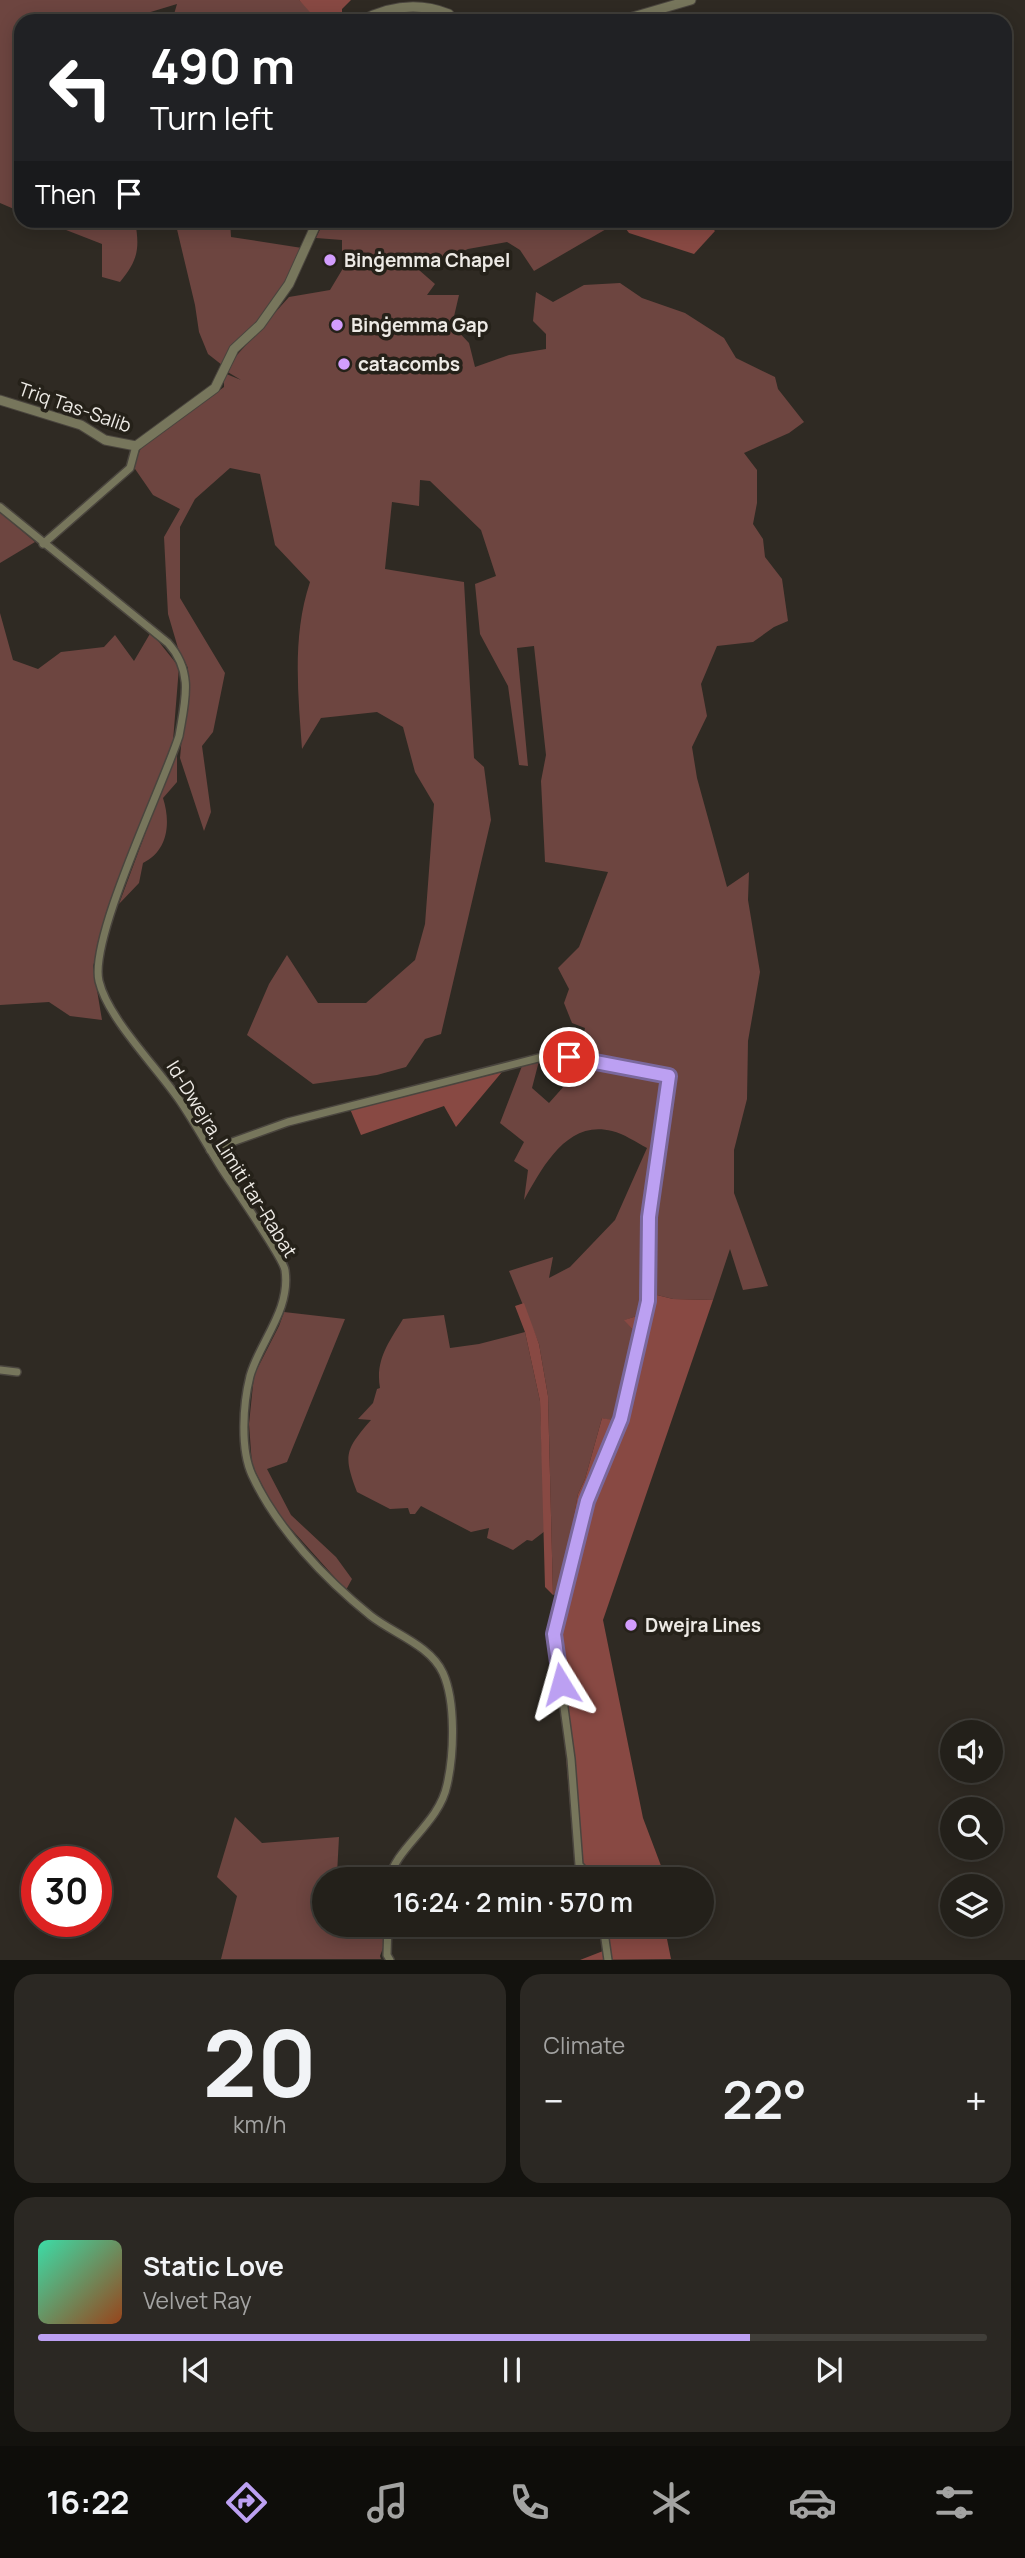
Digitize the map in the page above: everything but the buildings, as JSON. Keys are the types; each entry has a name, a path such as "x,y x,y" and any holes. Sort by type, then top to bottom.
{"street":[{"path":"644,14 691,0"},
{"path":"374,14 428,6 443,14"},
{"name":"Triq Tas-Salib","path":"0,400 81,425 105,440 136,446 215,388 234,349 260,325 289,284 314,228"},
{"path":"43,544 130,468 136,446"},
{"name":"Id-Dwejra, Limiti tar-Rabat","path":"0,507 168,643 180,656 186,672 185,703 179,736 102,941 98,978 107,1004 181,1101 285,1269 283,1302 250,1375 245,1442 250,1471 271,1511 343,1591 385,1627 412,1642 431,1657 443,1674 454,1745 447,1790 429,1824 392,1867"},
{"path":"210,1150 288,1122 554,1054 669,1076 649,1217 648,1301 621,1419 587,1501 554,1634 571,1759 581,1867"},
{"path":"0,1370 17,1372"},
{"path":"388,1937 387,1955 390,1959"},
{"path":"605,1937 608,1959"}],"shaded area":[{"path":"0,0 299,0 314,14 174,14 177,4 144,14 14,14 14,209 0,203"},
{"path":"299,0 351,0 342,9 342,14 312,14"},
{"path":"408,10 432,11 437,14 382,14"},
{"path":"61,228 136,228 136,254 131,267 120,282 102,277 102,244"},
{"path":"177,228 230,228 231,237 302,248 277,295 222,365 208,354 199,332"},
{"path":"321,228 608,228 534,271 520,250 507,242 468,249 419,270 435,284 427,295 459,295 452,325 469,343 475,367 509,355 546,349 546,334 533,321 536,292 553,302 584,285 620,283 642,298 685,313 724,338 736,358 775,377 778,389 804,422 789,433 744,453 757,470 757,503 753,524 763,539 765,557 782,579 788,621 753,642 717,646 701,684 707,716 692,747 697,778 727,887 749,872 748,900 760,972 748,1041 747,1099 734,1150 734,1193 768,1286 743,1290 730,1249 713,1300 673,1299 645,1292 637,1316 625,1320 633,1330 612,1421 602,1418 585,1479 578,1494 560,1593 553,1595 548,1396 539,1344 509,1271 553,1257 549,1278 570,1267 615,1220 647,1148 612,1131 596,1129 582,1132 558,1149 524,1200 528,1170 514,1161 524,1142 500,1123 522,1066 539,1061 532,1088 549,1103 590,1057 553,1050 559,1033 583,1038 585,1028 572,1023 564,1003 569,989 558,968 579,947 608,872 545,862 541,781 546,755 534,646 517,648 528,766 519,765 508,686 480,634 475,584 496,576 481,530 430,481 420,480 419,506 392,502 385,569 464,582 474,758 484,767 491,820 441,1034 425,1039 406,1067 377,1075 313,1084 247,1035 269,984 287,955 318,1003 366,1003 415,960 425,924 434,804 415,772 403,727 377,712 321,718 302,749 298,686 299,644 304,602 310,582 275,545 260,474 230,468 195,499 180,527 180,598 225,673 213,732 202,746 211,812 204,831 180,758 188,668 178,648 168,614 164,537 180,509 153,495 133,466 141,448 224,387 224,373 241,380 226,371 289,297 330,290 342,270 342,240 316,238"},
{"path":"625,228 712,228 715,231 694,254 629,233"},
{"path":"0,512 35,542 0,563"},
{"path":"0,613 13,660 38,669 61,652 104,647 115,635 134,661 151,632 179,667 173,741 130,851 93,966 102,1020 70,1016 49,1002 0,1005"},
{"path":"177,748 177,782 163,798 167,826 162,844 151,858 143,863 139,883 119,904"},
{"path":"502,1072 456,1127 444,1106 361,1135 350,1109"},
{"path":"645,1292 673,1299 713,1300 603,1620 643,1818 661,1867 576,1867 554,1659 548,1650 578,1494 585,1479 602,1418 612,1420 633,1330 624,1320 637,1316"},
{"path":"524,1303 539,1344 548,1396 553,1595 545,1587 540,1401 525,1332 515,1306"},
{"path":"284,1312 345,1319 287,1462 267,1469 291,1515 336,1557 352,1579 346,1590 276,1512 252,1465 249,1424 254,1375"},
{"path":"444,1315 450,1348 479,1344 525,1332 540,1401 545,1531 513,1550 487,1538 489,1528 471,1532 421,1506 415,1514 410,1514 408,1508 390,1509 357,1492 353,1480 348,1461 349,1453 351,1446 371,1420 358,1419 373,1403 377,1389 380,1388 381,1360 388,1344 403,1319"},
{"path":"235,1817 262,1843 339,1837 337,1867 312,1867 312,1937 383,1937 381,1959 221,1959 237,1896 217,1877"},
{"path":"601,1937 667,1937 671,1959 580,1960 603,1951"}],"place":[{"name":"Binġemma Chapel","path":"330,260"},
{"name":"Binġemma Gap","path":"337,325"},
{"name":"catacombs","path":"344,364"},
{"name":"Dwejra Lines","path":"631,1625"}],"route":[{"path":"561,1684 554,1634 587,1501 621,1419 648,1301 649,1217 669,1076 569,1057"}]}
